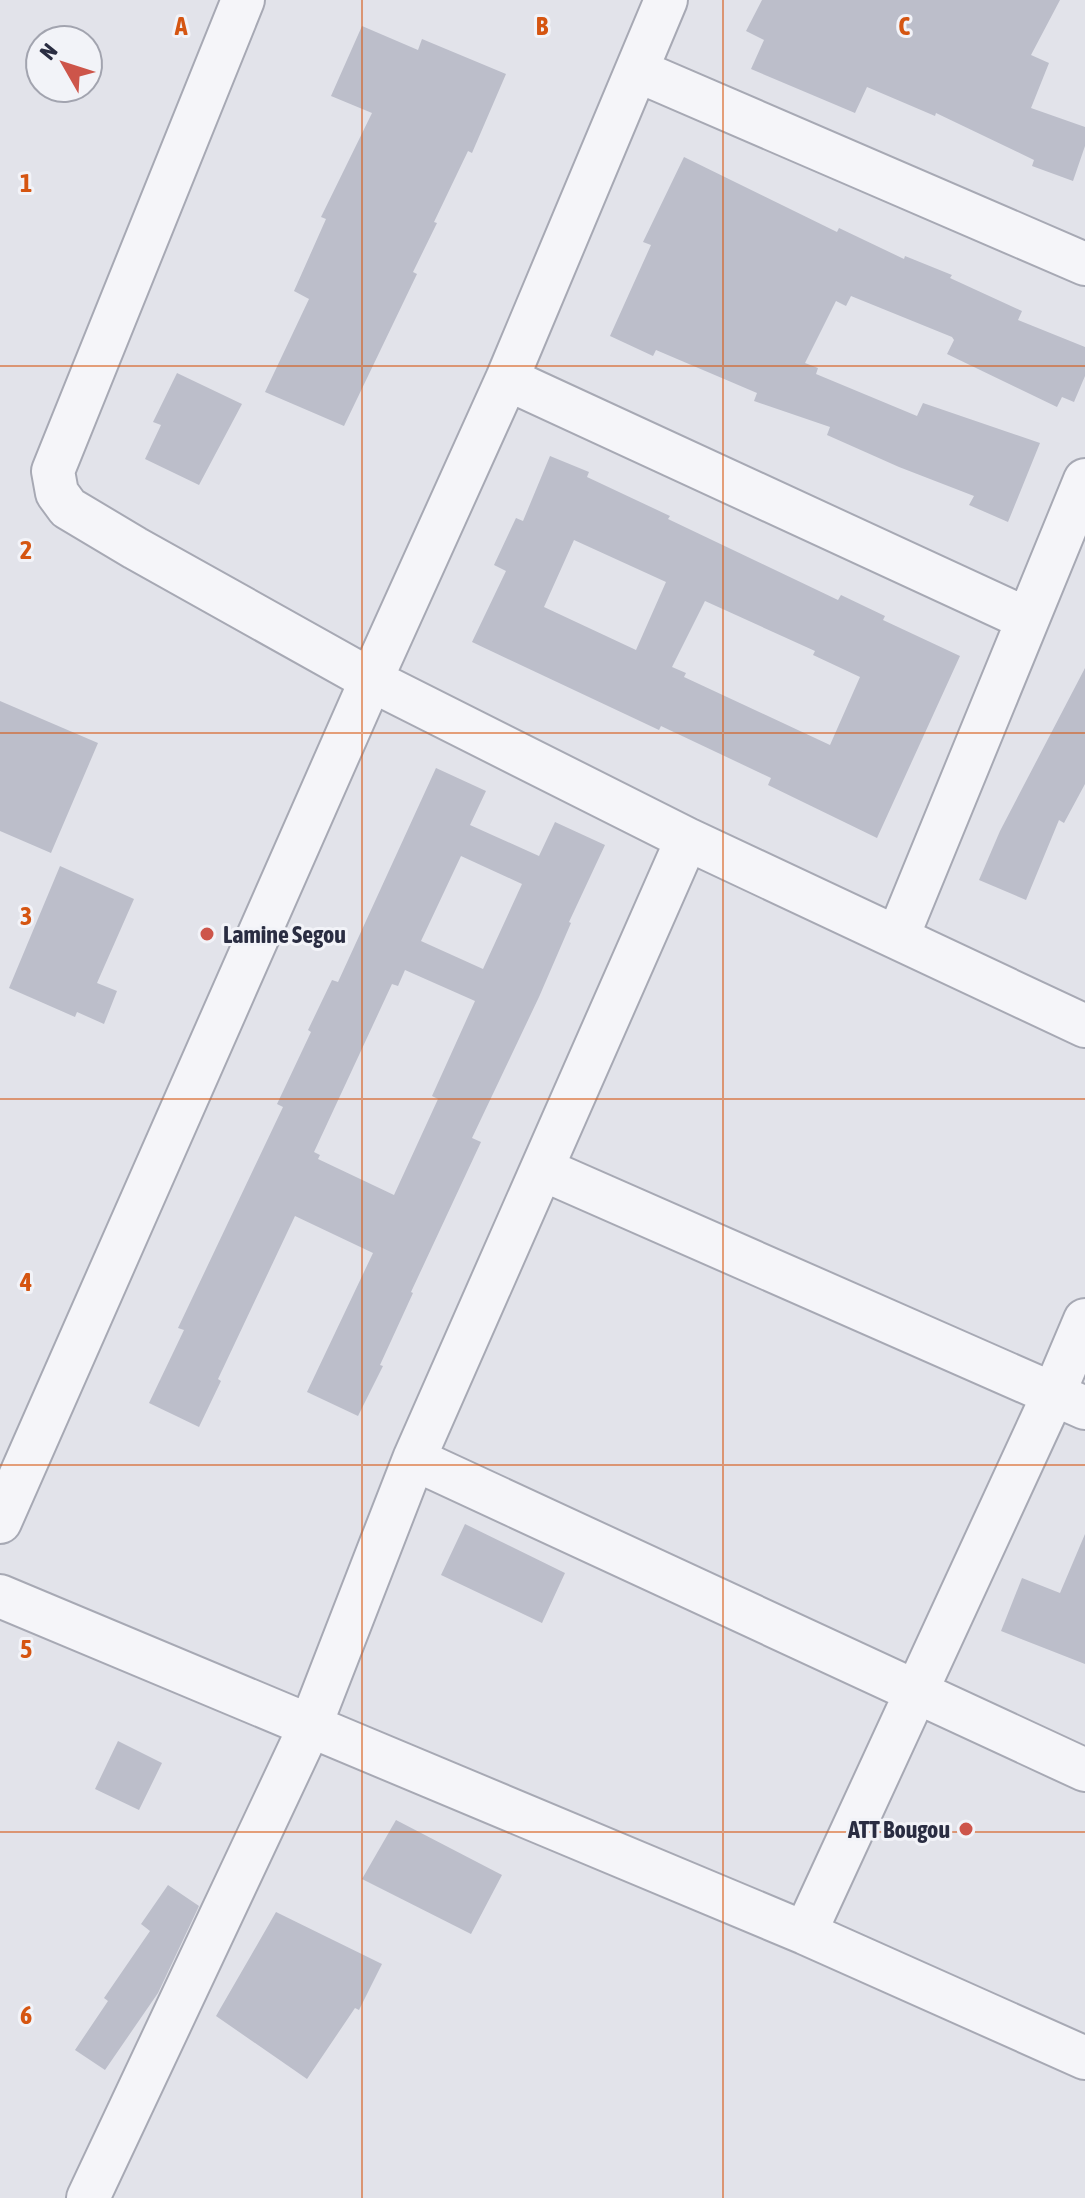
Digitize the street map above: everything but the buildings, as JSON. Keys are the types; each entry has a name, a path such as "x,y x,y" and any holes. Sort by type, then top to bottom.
{"street":[{"path":"243,0 53,471 57,493 68,508 371,680 687,839 1085,1026"},
{"path":"0,1522 507,379 666,0"},
{"path":"638,71 1085,264"},
{"path":"507,379 1027,619"},
{"path":"898,936 1085,480"},
{"path":"88,2198 311,1724 414,1459 687,839"},
{"path":"542,1169 1070,1400"},
{"path":"805,1933 917,1693 1070,1400 1085,1320"},
{"path":"414,1459 1085,1770"},
{"path":"0,1596 805,1933 1085,2058"}],"place":[{"name":"Lamine Segou","path":"207,934"},
{"name":"ATT Bougou","path":"966,1829"}]}
